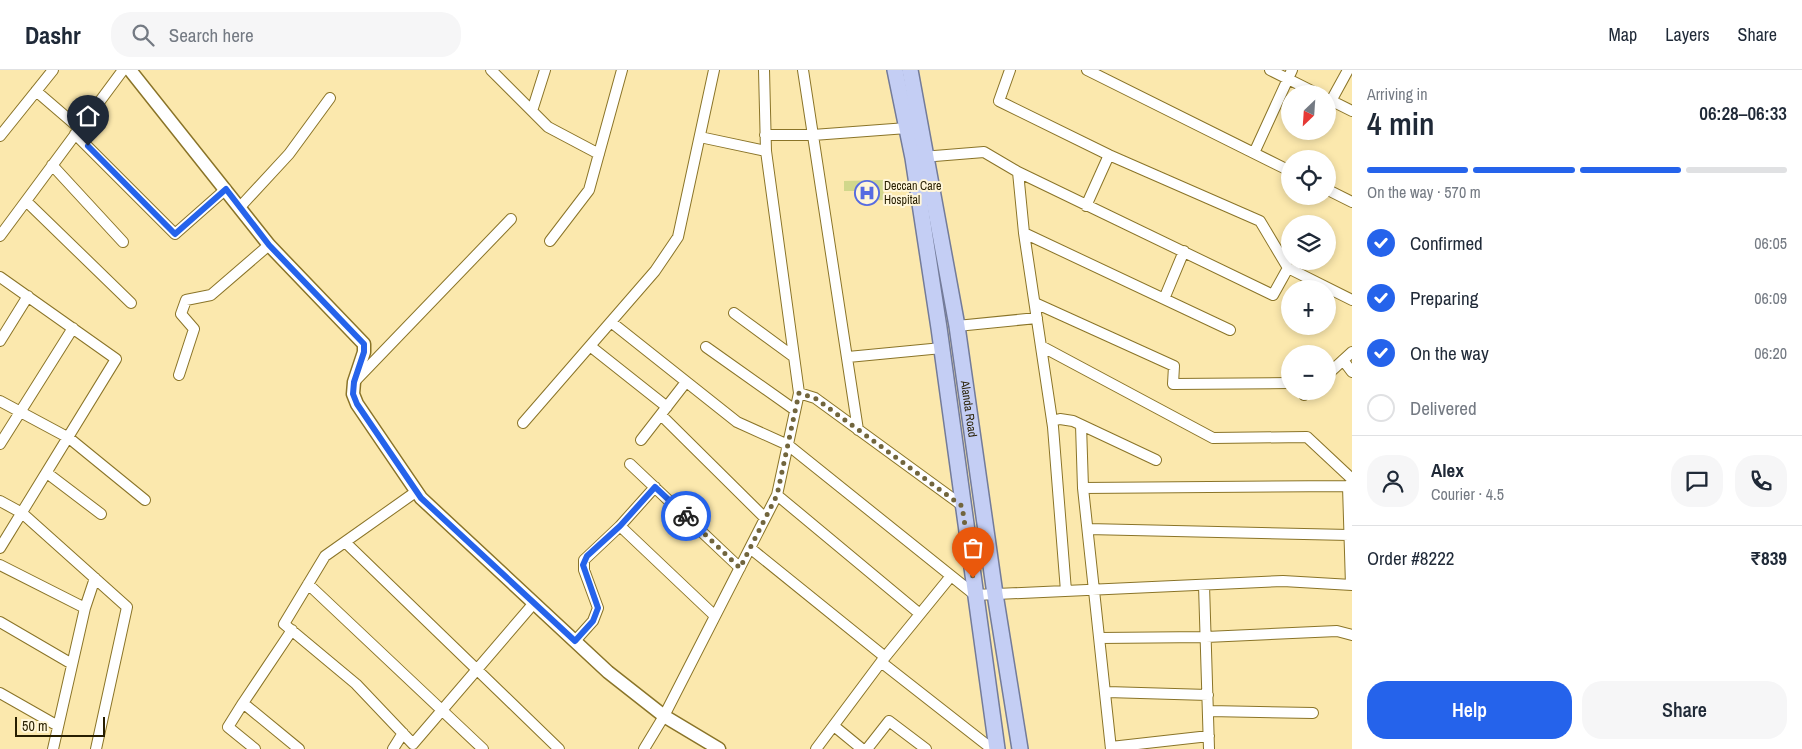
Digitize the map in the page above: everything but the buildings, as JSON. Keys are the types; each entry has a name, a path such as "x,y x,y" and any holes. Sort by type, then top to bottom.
{"main road":[{"name":"Alanda Road","path":"895,70 907,128 920,157 957,326 995,594 1020,749"},
{"name":"Alanda Road","path":"910,70 962,506 997,749"}],"street":[{"path":"0,136 53,70"},
{"path":"1,230 26,201 123,70"},
{"path":"130,70 269,245 364,344 364,352 354,382 353,394 357,404 416,492 608,672 664,716 719,749"},
{"path":"491,70 548,126 599,154"},
{"path":"532,111 545,70"},
{"path":"550,241 589,190 622,70"},
{"path":"523,423 655,271 678,237 714,70"},
{"path":"644,749 664,716 777,495 799,393 766,152 764,70"},
{"path":"804,70 858,430"},
{"path":"1010,70 999,101 1109,155 1260,222 1281,256"},
{"path":"1087,70 1108,74 1281,166"},
{"path":"1270,70 1289,74 1305,85"},
{"path":"1336,89 1348,70"},
{"path":"1254,153 1289,74"},
{"path":"36,91 77,131 175,234 226,189"},
{"path":"240,207 289,154 330,98"},
{"path":"1336,103 1352,111"},
{"path":"765,135 813,135 907,128"},
{"path":"700,137 766,152"},
{"path":"920,157 984,152 1018,172 1086,206 1184,251 1272,295 1287,270"},
{"path":"1086,206 1109,155"},
{"path":"52,165 123,242"},
{"path":"1018,172 1024,234 1052,421 1066,591"},
{"path":"1336,194 1352,202"},
{"path":"26,201 131,303"},
{"path":"354,382 511,219"},
{"path":"1024,234 1230,330"},
{"path":"179,375 194,328 181,314 186,300 211,295 269,245"},
{"path":"1164,299 1184,251"},
{"path":"1292,270 1352,300"},
{"path":"0,277 116,359 0,548"},
{"path":"0,341 28,296"},
{"path":"1035,303 1174,366 1172,384 1281,383"},
{"path":"734,313 794,357"},
{"path":"957,326 1037,318"},
{"path":"611,322 736,422 788,445 975,595 1283,581 1351,585 1349,535 1351,482 1307,437 1213,438 1041,346"},
{"path":"0,444 73,328"},
{"path":"590,346 664,411 765,518"},
{"path":"706,346 795,410"},
{"path":"848,357 942,348"},
{"path":"1336,367 1352,352"},
{"path":"1343,360 1352,372"},
{"path":"641,440 686,382"},
{"path":"799,393 815,398 962,506"},
{"path":"0,401 69,438 145,500"},
{"path":"1052,421 1066,419 1156,460"},
{"path":"1081,425 1083,488 1107,692 1111,748 1209,736"},
{"path":"630,464 740,568"},
{"path":"47,473 101,514"},
{"path":"1083,488 1351,482"},
{"path":"575,641 593,621 598,608 584,570 584,560 620,526 655,487"},
{"path":"416,492 324,556 284,624 356,684 416,746 442,710 534,603"},
{"path":"777,495 920,614"},
{"path":"0,501 22,513 128,607 96,749"},
{"path":"620,526 715,616"},
{"path":"1088,529 1349,535"},
{"path":"345,542 559,749"},
{"path":"750,548 992,749"},
{"path":"0,565 85,608"},
{"path":"816,749 883,659 951,576"},
{"path":"53,749 85,608 95,578"},
{"path":"308,584 483,749"},
{"path":"1204,585 1210,749"},
{"path":"0,622 72,664"},
{"path":"255,749 228,726 292,630"},
{"path":"1100,638 1206,637 1337,631 1352,635"},
{"path":"1107,692 1208,695"},
{"path":"0,693 58,726"},
{"path":"243,703 299,749"},
{"path":"1209,711 1313,713"},
{"path":"867,749 889,721 926,749"},
{"path":"834,726 862,749"},
{"path":"393,749 402,733"}],"way so far":[{"path":"686,516 740,568 777,495 799,393 815,398 962,506 973,578"}],"place":[{"name":"Deccan Care Hospital","path":"867,193"}],"route":[{"path":"88,146 175,234 226,189 269,245 364,344 364,352 354,382 353,394 357,404 421,498 575,641 593,621 598,608 584,570 584,560 587,556 620,526 655,487 686,516"}]}
